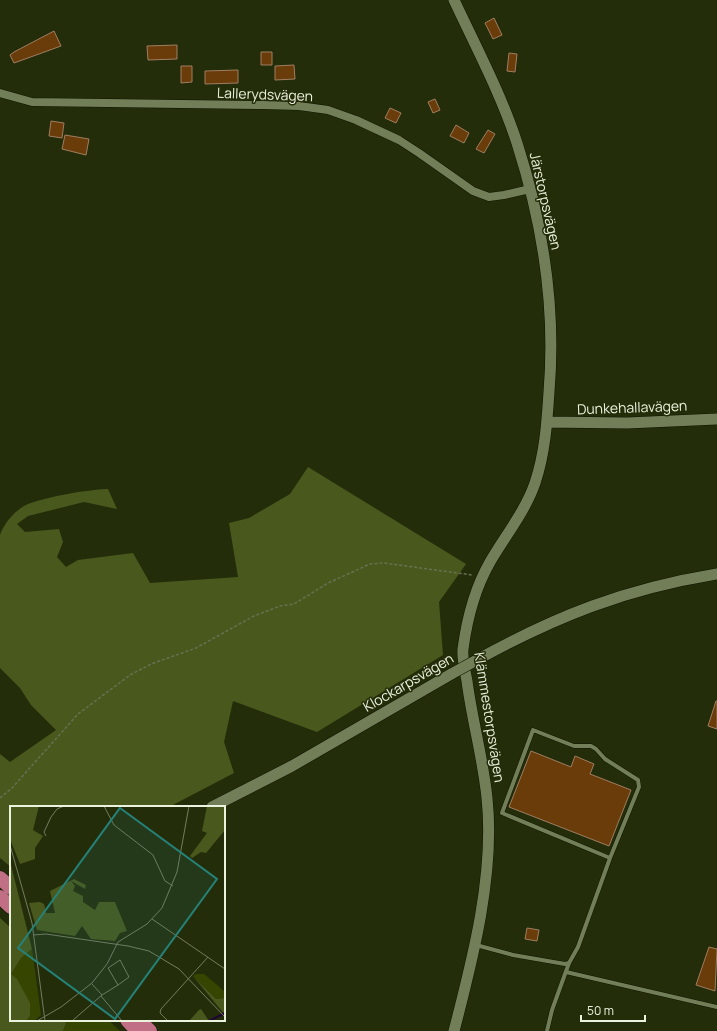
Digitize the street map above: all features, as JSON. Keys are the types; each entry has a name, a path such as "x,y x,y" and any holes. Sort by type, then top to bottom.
{"highway":[{"path":"0,878 10,887"},
{"path":"0,897 10,906"},
{"path":"128,1021 137,1031"},
{"path":"140,1021 150,1031"}],"street":[{"name":"Järstorpsvägen","path":"454,0 503,106 516,142 540,228 550,310 551,369 547,422"},
{"name":"Lallerydsvägen","path":"0,93 32,102 263,105 299,106 328,110 356,120 399,140 473,191 489,197 530,189"},
{"name":"Dunkehallavägen","path":"547,422 627,423 717,419"},
{"name":"Klämmestorpsvägen","path":"454,1031 476,945 487,867 489,831 487,797 475,734 463,652 469,614 481,577 523,509 534,485 541,464 547,422"},
{"name":"Klockarpsvägen","path":"214,806 299,762 523,634 604,601 642,589 717,574"}],"lane":[{"path":"547,1031 552,1010 569,963 578,947 638,786 638,780 605,759 596,749 590,746 574,746 533,730 502,813 610,858"},
{"path":"476,945 513,954 565,964 569,963"},
{"path":"566,972 717,1007"}],"path":[{"path":"0,798 12,788 78,714 130,675 151,664 196,648 254,616 280,606 294,604 328,583 370,564 384,563 481,577"}],"green space":[{"path":"308,467 466,564 439,602 443,655 317,732 233,701 224,742 234,773 171,806 10,806 10,866 0,858 0,754 10,762 56,730 31,705 20,688 0,668 0,535 7,521 19,509 28,504 47,498 68,494 108,489 117,509 84,502 28,516 17,524 25,532 59,529 63,542 57,557 66,567 78,560 133,553 150,583 238,577 229,523 249,518 290,494"},
{"path":"0,918 10,927 10,1021 67,1021 63,1031 0,1031"},
{"path":"67,1021 109,1021 120,1031 63,1031"}],"building":[{"path":"494,18 502,35 493,39 485,23"},
{"path":"54,31 61,46 14,63 10,55"},
{"path":"177,45 177,59 148,60 147,46"},
{"path":"261,52 272,52 272,65 261,65"},
{"path":"509,53 517,54 515,72 507,71"},
{"path":"294,65 295,79 275,80 275,66"},
{"path":"181,66 192,66 192,82 181,83"},
{"path":"238,70 238,83 205,84 205,71"},
{"path":"435,99 440,110 433,113 428,102"},
{"path":"390,108 401,113 396,123 385,118"},
{"path":"51,121 64,123 62,138 49,136"},
{"path":"456,125 469,133 464,143 450,136"},
{"path":"488,130 495,134 484,153 476,149"},
{"path":"65,135 89,139 86,155 62,149"},
{"path":"717,701 717,729 708,726"},
{"path":"531,751 571,767 575,756 594,764 590,774 631,790 609,846 509,807"},
{"path":"527,928 539,930 537,941 525,939"},
{"path":"709,947 717,949 715,991 696,985"}]}
